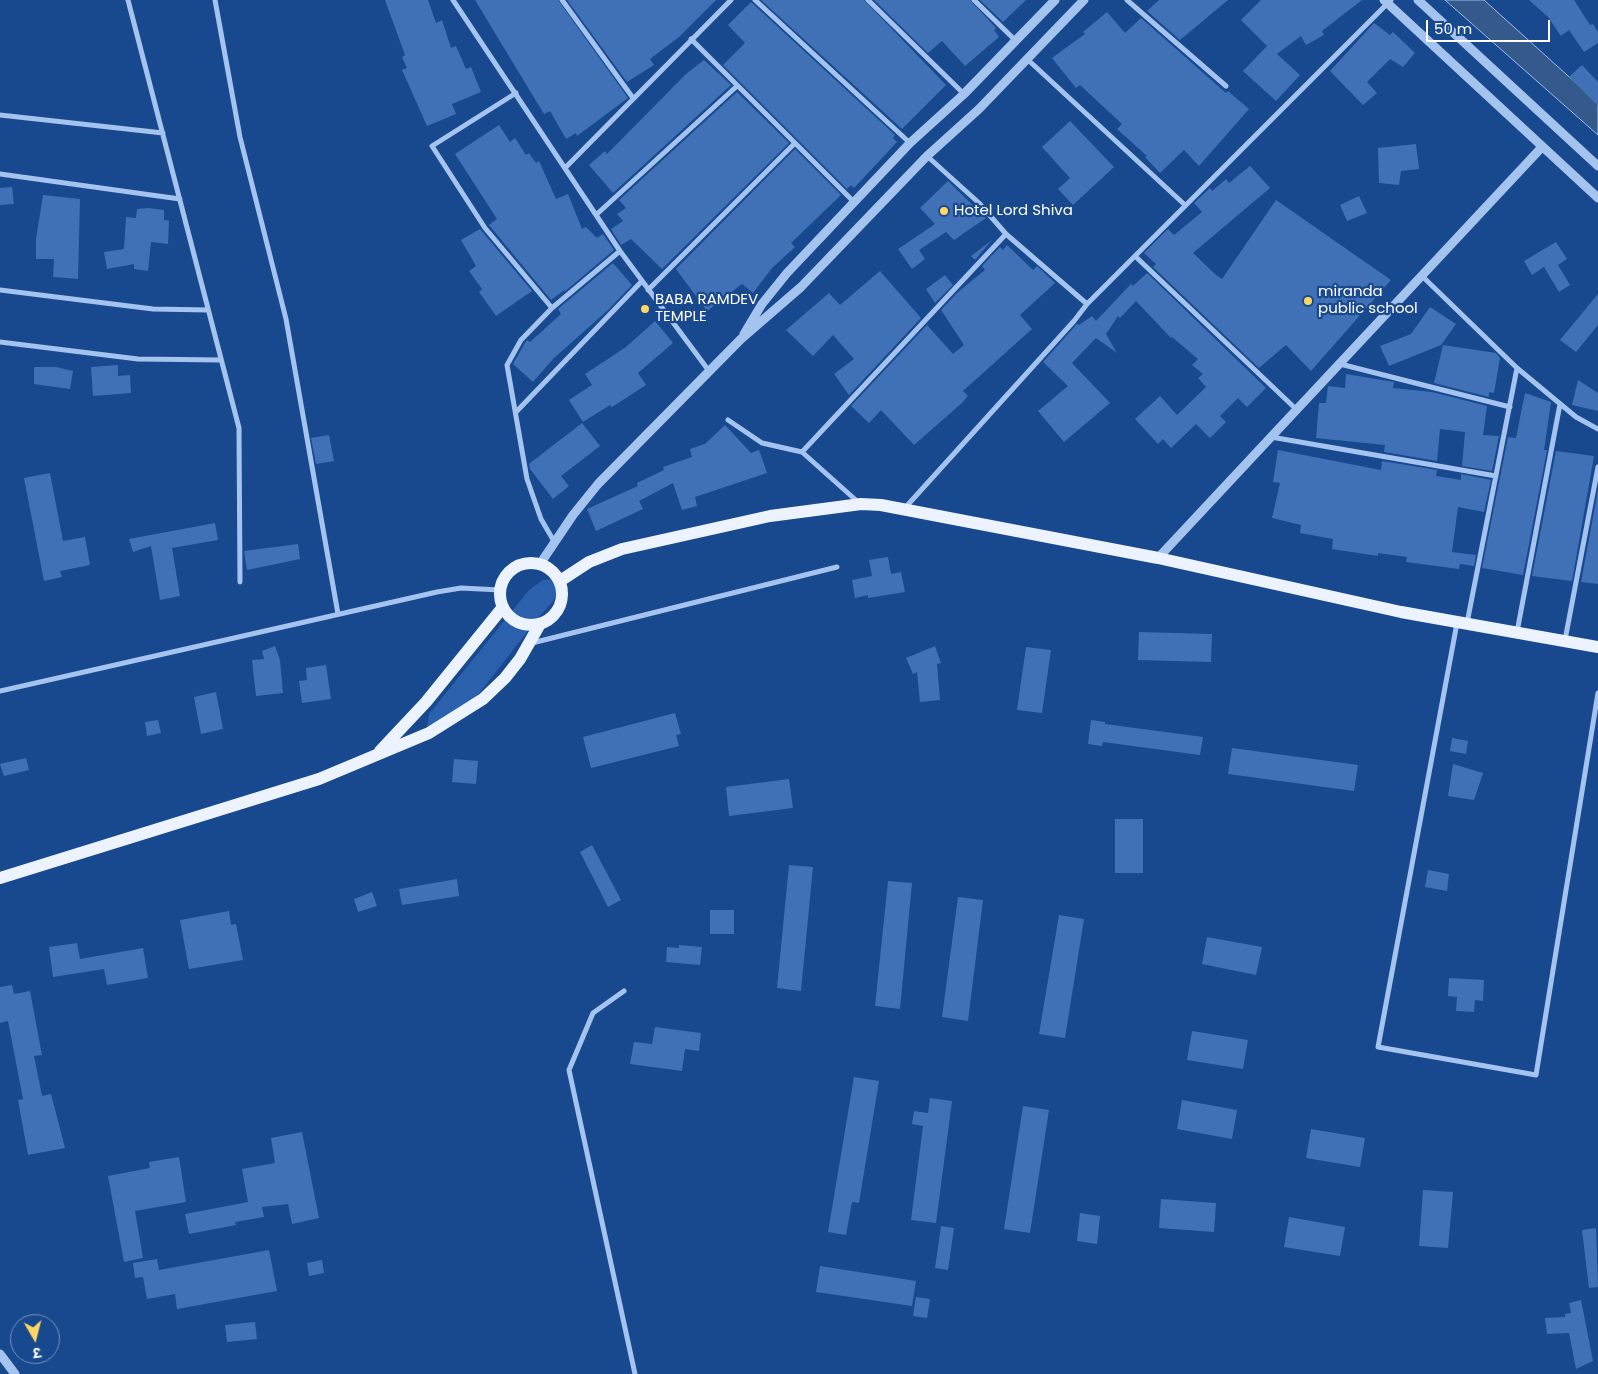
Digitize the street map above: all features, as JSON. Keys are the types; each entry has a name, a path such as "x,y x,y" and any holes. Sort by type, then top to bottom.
{"main road":[{"path":"560,581 589,562 622,549 770,516 861,504 903,510 1158,558 1516,634 1564,640 1598,647"},
{"path":"0,878 319,779 429,733 483,699 505,678 540,624 555,614 560,607 562,598 560,581 548,568 540,564 531,563 514,568 503,581 500,590 503,607 508,614 522,624 540,624"},
{"path":"375,756 426,702 503,607"}],"street":[{"path":"128,0 239,428 240,582"},
{"path":"215,0 240,137 286,319 338,614"},
{"path":"453,0 620,250 709,371"},
{"path":"562,0 633,98"},
{"path":"566,167 731,0"},
{"path":"755,0 910,143"},
{"path":"868,0 964,94"},
{"path":"974,0 1015,40"},
{"path":"741,339 762,304 787,272 855,203 910,143 964,94 1055,0"},
{"path":"540,564 598,484 741,339 801,287 927,156 979,109 1026,58 1084,0"},
{"path":"1128,0 1226,86"},
{"path":"1418,0 1598,166"},
{"path":"903,510 1074,322 1087,304 1387,1 1598,198"},
{"path":"691,39 855,203"},
{"path":"1026,58 1185,205"},
{"path":"597,214 737,86"},
{"path":"516,94 432,146 485,228 552,308"},
{"path":"0,114 163,133"},
{"path":"648,290 794,144"},
{"path":"1158,558 1542,147"},
{"path":"927,156 979,203 1006,234 1087,304"},
{"path":"0,174 180,199"},
{"path":"802,452 1006,234"},
{"path":"555,543 541,519 528,479 517,411 507,365 521,340 552,308 620,250"},
{"path":"1136,256 1297,410"},
{"path":"1421,275 1517,368 1576,417 1598,429"},
{"path":"517,411 642,281"},
{"path":"0,290 153,309 208,310"},
{"path":"0,342 138,359 221,360"},
{"path":"1340,364 1510,407"},
{"path":"1517,368 1496,476 1462,623 1378,1047 1536,1075 1598,693"},
{"path":"1516,634 1560,404"},
{"path":"728,420 762,443 802,452 861,504"},
{"path":"1271,437 1496,476"},
{"path":"1564,640 1598,466"},
{"path":"529,643 838,567"},
{"path":"0,691 437,592 461,588 500,590"},
{"path":"624,991 593,1013 569,1070 635,1374"},
{"path":"0,1354 15,1374"}],"shaded area":[{"path":"1445,0 1484,0 1598,103 1598,135"},
{"path":"559,578 554,600 474,700 426,734 429,714 529,590 543,580"}],"building":[{"path":"385,0 428,0 436,23 442,20 451,48 456,46 466,69 471,67 481,92 452,104 456,114 427,126 402,70 407,68 402,57 405,55"},
{"path":"475,0 558,0 628,98 577,136 576,133 566,139 550,111 544,114"},
{"path":"567,0 716,0 679,37 650,59 654,65 627,82"},
{"path":"761,0 864,0 946,85 902,129"},
{"path":"874,0 970,0 996,28 994,30 999,37 965,66 942,41 928,53"},
{"path":"980,0 1026,0 1003,22"},
{"path":"1159,0 1228,0 1180,40 1147,11"},
{"path":"1261,0 1362,0 1322,31 1324,35 1306,45 1301,36 1277,54 1300,75 1276,101 1243,71 1267,46 1241,20"},
{"path":"1529,0 1574,0 1590,25 1593,24 1598,32 1598,43 1584,52 1569,30 1561,36 1548,17"},
{"path":"751,2 895,135 893,138 897,142 854,188 851,185 847,189 723,65 745,43 728,25"},
{"path":"1107,12 1125,33 1141,18 1226,93 1228,91 1249,109 1199,166 1184,150 1160,173 1145,157 1147,156 1117,129 1122,124 1080,85 1076,88 1052,58 1085,34 1083,32"},
{"path":"1374,23 1390,35 1393,32 1415,53 1403,67 1390,59 1367,82 1377,93 1363,105 1330,71"},
{"path":"704,60 731,85 613,193 589,165 605,151 607,154 686,74"},
{"path":"1582,65 1598,82 1598,106 1569,77"},
{"path":"737,92 789,143 662,269 631,239 621,245 611,229 623,221 617,214 626,208 619,200"},
{"path":"1070,121 1114,167 1073,205 1058,189 1070,178 1042,147"},
{"path":"499,125 510,142 515,138 526,155 529,153 536,163 539,161 556,199 568,194 582,229 586,227 597,238 603,234 614,250 563,293 566,289 551,300 489,225 497,219 455,154"},
{"path":"1416,144 1419,169 1401,171 1399,185 1379,183 1378,148"},
{"path":"795,149 841,195 791,243 795,247 772,268 753,293 742,284 707,311 676,269"},
{"name":"miranda public school","path":"1250,166 1270,188 1193,253 1216,275 1222,279 1276,200 1391,280 1311,371 1286,345 1259,368 1153,267 1156,264 1144,253 1168,229 1174,235 1202,212 1194,203 1210,188 1212,191 1226,179 1229,183"},
{"path":"948,181 986,218 954,240 946,232 919,250 925,259 912,269 898,249 935,224 920,208"},
{"path":"12,187 14,204 0,205 0,188"},
{"path":"43,195 80,199 78,279 53,277 54,259 36,259 36,239"},
{"path":"1359,196 1367,213 1347,221 1340,205"},
{"path":"137,209 164,210 164,220 169,221 168,244 151,242 148,271 134,269 134,264 107,269 104,252 124,249 126,217 136,218"},
{"path":"480,229 532,291 496,316 479,292 482,289 469,271 476,266 461,240"},
{"path":"992,240 975,260 971,256"},
{"path":"1556,242 1567,259 1558,265 1570,285 1559,292 1544,267 1532,275 1524,261"},
{"path":"1007,245 1033,270 1037,266 1055,283 1020,315 1032,329 963,391 968,396 962,403 914,445 881,410 869,423 851,406 927,325 953,354 964,345 941,310 958,292 985,270 982,266 1000,247 1003,250"},
{"path":"613,263 632,285 608,310 553,359 533,382 513,364 527,340 530,342 561,314 558,309"},
{"path":"880,271 921,318 849,395 834,374 854,359 833,335 813,356 786,330 829,293 840,305"},
{"path":"1147,273 1266,388 1247,407 1238,398 1220,416 1226,422 1210,438 1196,424 1171,448 1163,439 1158,444 1135,419 1160,396 1177,415 1206,387 1198,378 1203,374 1192,365 1198,359 1171,338 1136,301 1120,318 1118,316 1106,334 1117,353 1096,338 1072,363 1110,403 1064,442 1038,411 1068,386 1043,362 1077,324 1079,325 1092,316 1096,321 1131,284 1133,286"},
{"path":"945,275 953,285 935,303 926,289"},
{"path":"1598,294 1598,325 1576,352 1560,340"},
{"path":"1430,307 1456,324 1441,345 1389,366 1380,346 1411,334"},
{"path":"655,321 673,343 638,373 646,385 612,407 610,405 583,422 569,400 592,385 585,374 626,347"},
{"path":"1443,345 1496,353 1500,358 1494,393 1489,392 1489,397 1434,383"},
{"path":"118,365 118,376 130,375 131,393 93,396 91,367"},
{"path":"34,367 56,367 73,371 70,389 34,384"},
{"path":"1346,374 1394,382 1393,388 1432,392 1487,406 1483,435 1499,436 1492,471 1462,466 1465,432 1440,429 1437,461 1384,452 1385,445 1316,438 1319,403 1326,403 1328,386 1345,388"},
{"path":"1578,380 1598,393 1598,411 1572,405"},
{"path":"1525,393 1551,402 1544,450 1547,450 1523,575 1482,568 1508,437 1516,438"},
{"path":"582,423 600,446 561,476 569,486 553,499 530,469 529,464"},
{"path":"725,425 751,453 759,450 767,473 695,497 697,506 682,510 673,483 639,501 643,509 596,531 587,509 638,486 637,483 664,470 663,467 692,457 690,449 705,444"},
{"path":"329,435 334,461 316,464 311,438"},
{"path":"1278,450 1381,470 1382,461 1437,470 1436,476 1461,480 1461,474 1491,480 1484,512 1458,507 1452,552 1476,555 1474,566 1460,564 1459,569 1406,562 1407,557 1378,553 1378,556 1332,549 1333,539 1300,533 1301,525 1272,518 1280,483 1273,482"},
{"path":"1556,451 1594,456 1572,581 1532,576"},
{"path":"50,473 63,541 85,537 90,565 60,571 62,577 44,581 24,478"},
{"path":"1598,490 1598,584 1581,582"},
{"path":"215,523 218,540 172,548 180,596 160,600 151,546 133,552 129,539"},
{"path":"298,544 300,559 247,570 244,551"},
{"path":"888,557 891,574 901,572 905,592 868,598 868,595 855,598 852,580 872,576 869,560"},
{"path":"1139,632 1212,634 1211,662 1138,660"},
{"path":"275,646 280,660 283,693 256,696 252,660 264,659 262,651"},
{"path":"935,646 941,663 937,664 940,700 920,702 917,672 913,674 906,658"},
{"path":"1026,647 1051,650 1042,713 1017,710"},
{"path":"326,665 331,699 302,703 299,681 307,680 306,668"},
{"path":"216,692 223,729 201,734 194,697"},
{"path":"675,713 681,734 676,735 679,746 591,768 583,737"},
{"path":"158,720 161,733 147,736 145,722"},
{"path":"1091,720 1105,722 1105,724 1203,737 1200,755 1103,742 1102,746 1088,744"},
{"path":"1452,738 1468,741 1466,754 1450,751"},
{"path":"1232,748 1358,765 1354,791 1228,774"},
{"path":"26,758 29,770 4,776 0,764"},
{"path":"454,759 478,761 476,784 452,782"},
{"path":"1453,764 1483,773 1474,800 1448,796"},
{"path":"789,779 793,808 729,816 726,787"},
{"path":"1115,819 1143,819 1143,873 1115,873"},
{"path":"592,845 621,900 608,907 580,852"},
{"path":"789,865 813,867 801,991 777,988"},
{"path":"1428,870 1449,874 1447,891 1425,887"},
{"path":"457,879 459,896 402,905 399,889"},
{"path":"888,881 912,883 900,1009 875,1006"},
{"path":"372,892 377,906 358,912 354,899"},
{"path":"958,897 983,900 968,1021 942,1017"},
{"path":"710,910 734,910 734,934 710,934"},
{"path":"229,911 231,925 236,924 243,960 189,969 180,920"},
{"path":"1059,915 1084,919 1065,1038 1039,1034"},
{"path":"1207,937 1262,947 1256,975 1202,964"},
{"path":"77,943 80,959 143,948 148,978 107,985 104,969 53,977 49,947"},
{"path":"679,945 702,947 700,965 666,962 667,947 679,948"},
{"path":"1449,978 1484,980 1483,1001 1475,1000 1474,1012 1456,1011 1457,997 1448,996"},
{"path":"12,985 14,994 30,991 42,1055 34,1056 42,1096 51,1094 65,1148 28,1155 18,1100 23,1099 8,1021 0,1023 0,987"},
{"path":"655,1027 701,1033 699,1051 685,1049 682,1071 630,1064 634,1042 652,1044"},
{"path":"1192,1031 1248,1040 1243,1069 1187,1060"},
{"path":"854,1077 879,1081 859,1203 852,1202 846,1235 828,1232"},
{"path":"930,1098 952,1101 936,1223 911,1220 923,1126 912,1124 914,1111 928,1113"},
{"path":"1182,1100 1237,1110 1232,1139 1177,1129"},
{"path":"1023,1106 1049,1110 1030,1233 1004,1229"},
{"path":"1311,1129 1365,1138 1360,1167 1306,1158"},
{"path":"302,1132 319,1218 292,1224 288,1204 262,1207 264,1217 235,1222 236,1225 189,1234 185,1214 248,1202 242,1169 275,1163 271,1138"},
{"path":"179,1157 186,1202 135,1211 143,1258 124,1262 108,1176 150,1168 149,1162"},
{"path":"1423,1190 1453,1192 1448,1248 1419,1246"},
{"path":"1161,1199 1216,1203 1214,1232 1159,1228"},
{"path":"1080,1213 1100,1216 1097,1244 1077,1241"},
{"path":"1289,1217 1345,1227 1340,1256 1284,1247"},
{"path":"941,1226 954,1228 948,1270 935,1268"},
{"path":"1596,1228 1598,1287 1589,1288 1582,1230"},
{"path":"269,1250 277,1291 177,1309 175,1294 147,1299 143,1277 135,1278 133,1263 157,1259 159,1270"},
{"path":"322,1260 324,1273 309,1276 307,1263"},
{"path":"820,1266 916,1281 912,1306 816,1292"},
{"path":"916,1297 930,1299 927,1318 913,1316"},
{"path":"1581,1300 1593,1361 1576,1369 1569,1333 1547,1334 1545,1318 1565,1317 1565,1314 1571,1313 1569,1303"},
{"path":"255,1322 257,1339 227,1342 225,1325"}],"place":[{"name":"Hotel Lord Shiva","path":"944,211"},
{"name":"miranda public school","path":"1308,301"},
{"name":"BABA RAMDEV TEMPLE","path":"645,309"}]}
